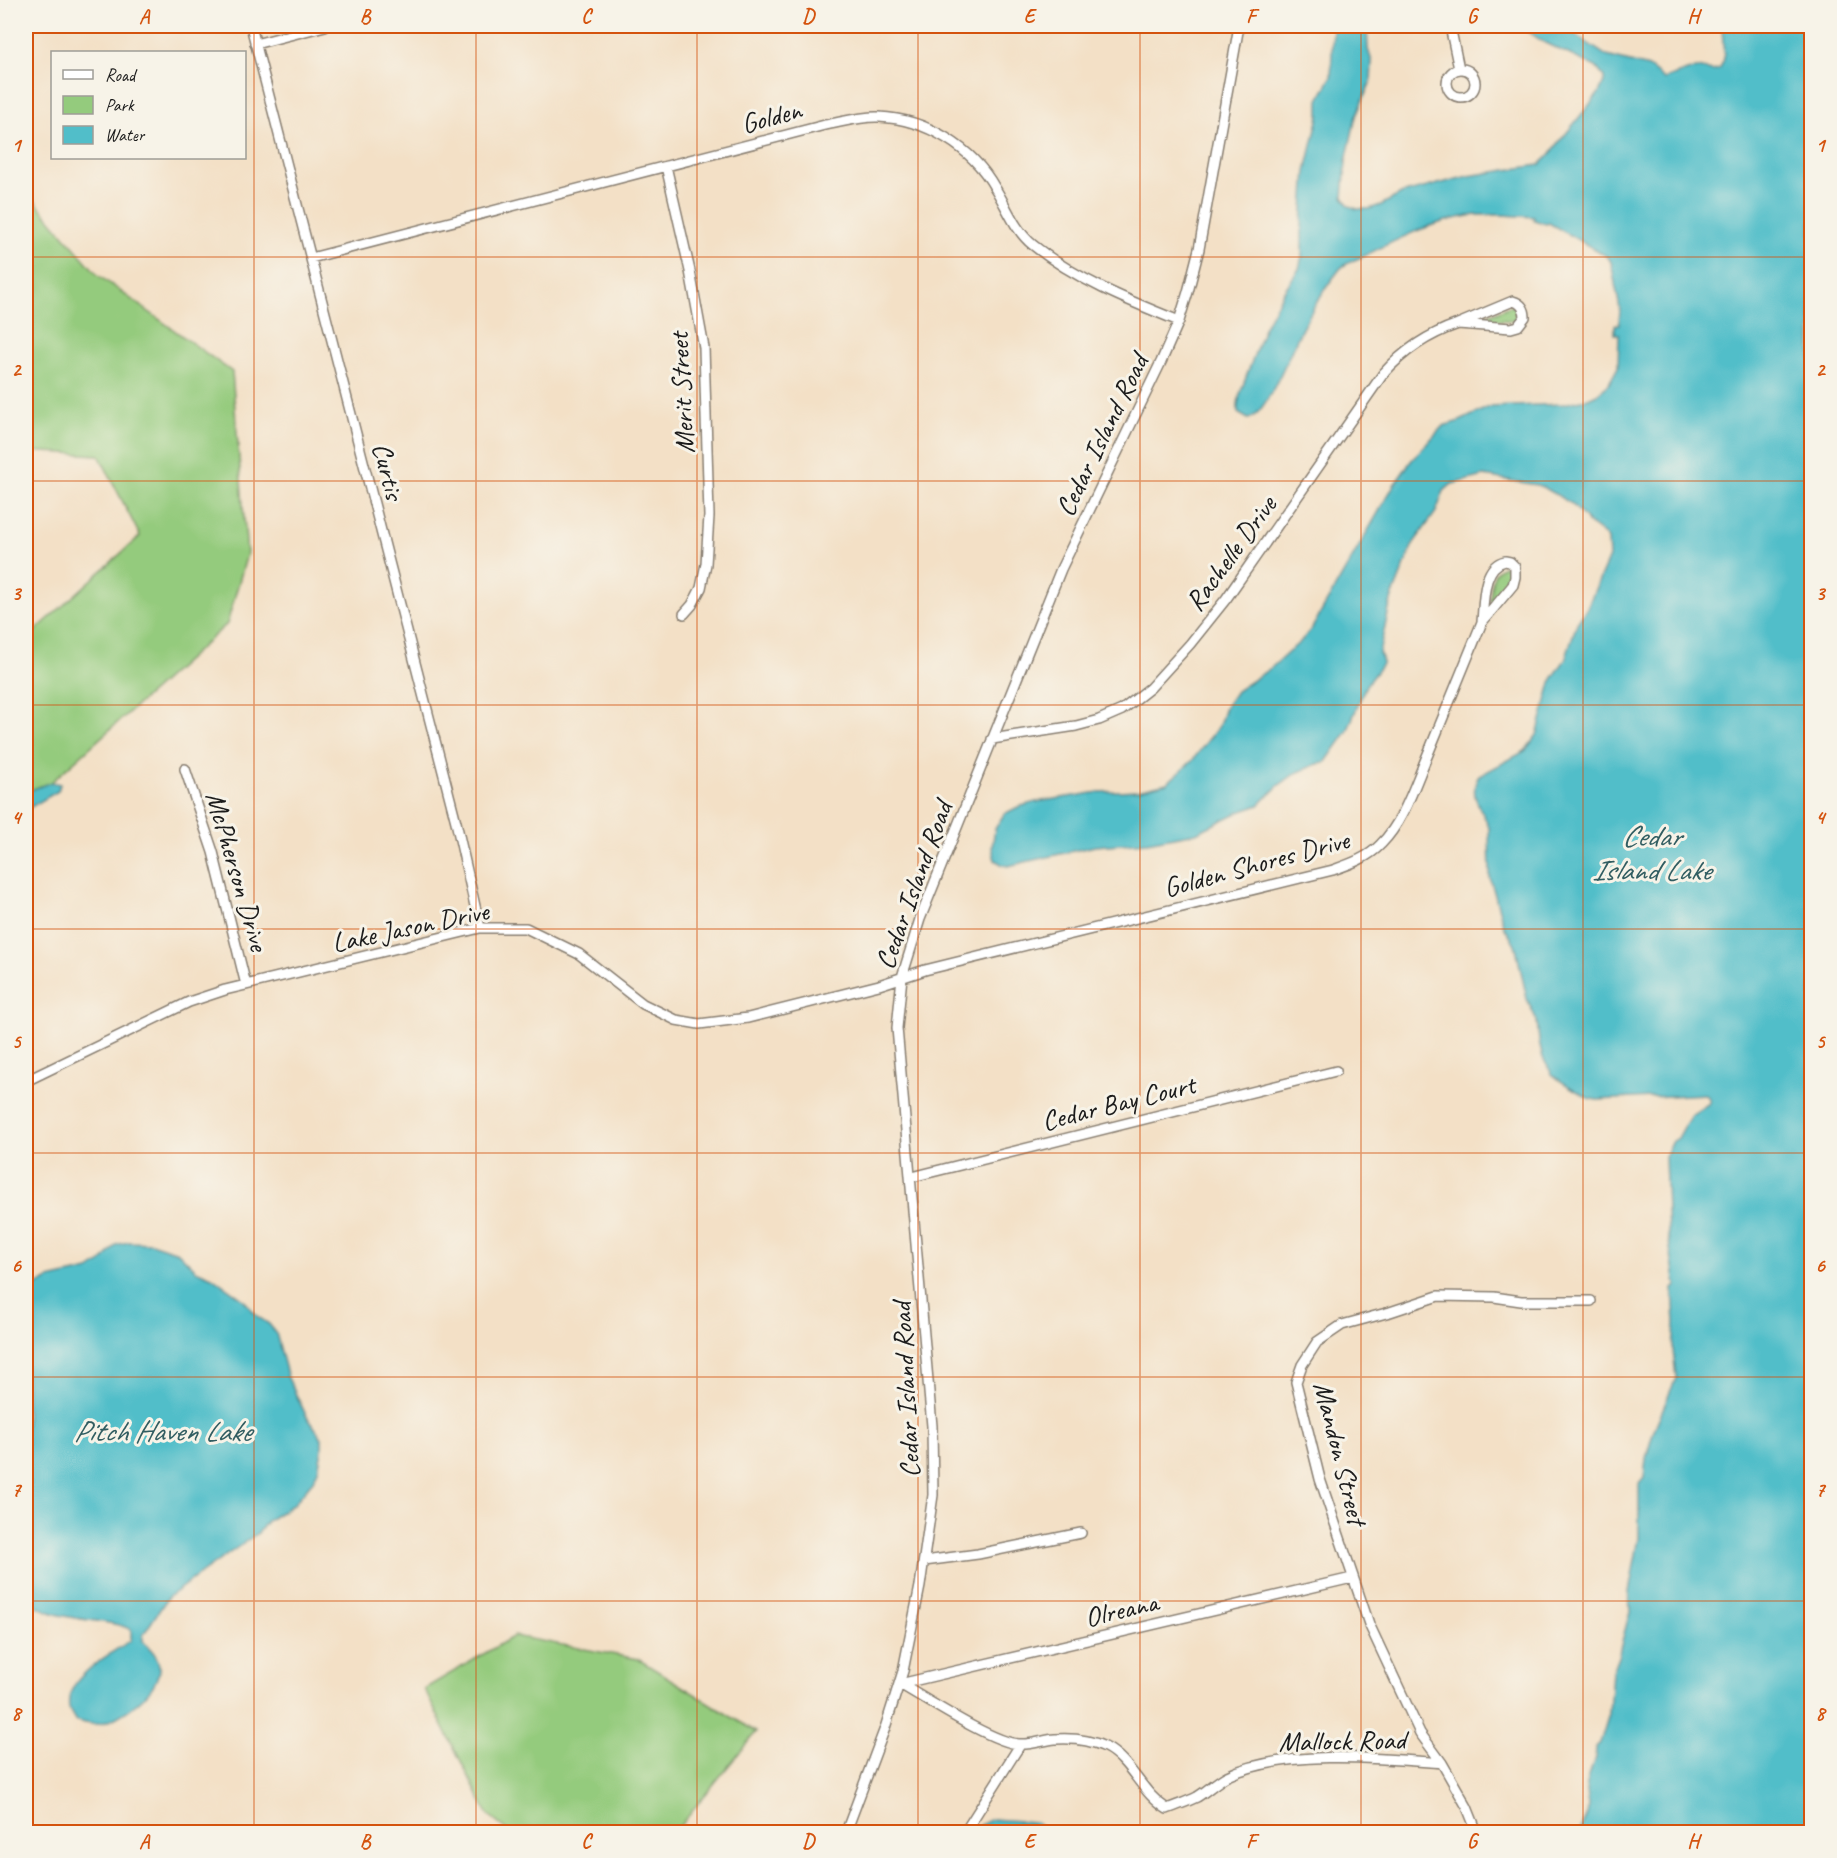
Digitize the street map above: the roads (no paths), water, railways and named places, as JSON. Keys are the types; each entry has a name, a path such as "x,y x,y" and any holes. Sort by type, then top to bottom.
{"street":[{"name":"Curtis","path":"251,26 450,799 480,928"},
{"path":"255,44 325,26"},
{"name":"Cedar Island Road","path":"846,1833 900,1684 909,1645 933,1502 934,1456 912,1177 897,1036 897,1013 902,977 920,920 1065,561 1179,321 1199,249 1239,26"},
{"path":"1450,26 1459,69"},
{"name":"Golden","path":"311,258 825,125 878,117 921,124 959,147 978,164 995,186 1012,218 1031,243 1066,269 1179,321"},
{"name":"Merit Street","path":"666,166 690,271 704,348 709,516 706,564 701,588 684,614"},
{"name":"Rachelle Drive","path":"992,739 1076,726 1105,718 1122,710 1150,688 1190,644 1226,599 1383,374 1403,354 1419,342 1458,324 1509,301 1520,304 1525,314 1524,321 1515,328 1458,324"},
{"name":"Golden Shores Drive","path":"902,977 1333,870 1365,857 1385,840 1401,814 1482,621 1491,570 1499,562 1510,562 1515,570 1513,585 1482,621"},
{"name":"McPherson Drive","path":"185,769 213,852 246,985"},
{"name":"Lake Jason Drive","path":"26,1081 189,1002 246,985 480,928 526,928 579,954 643,1004 676,1020 699,1024 748,1018 902,977"},
{"name":"Cedar Bay Court","path":"912,1177 1336,1071"},
{"name":"Mandon Street","path":"1477,1833 1467,1807 1442,1764 1420,1733 1369,1624 1320,1479 1296,1382 1302,1365 1317,1342 1342,1324 1390,1312 1438,1296 1494,1297 1521,1301 1591,1301"},
{"path":"924,1561 978,1554 1081,1533"},
{"name":"Olreana","path":"900,1684 1352,1578"},
{"path":"900,1684 986,1732 1020,1745 965,1833"},
{"name":"Mallock Road","path":"1020,1745 1057,1739 1084,1741 1106,1748 1126,1764 1155,1801 1167,1809 1196,1797 1227,1776 1272,1762 1311,1758 1442,1764"}],"water":[{"name":"Cedar Island Lake","path":"1333,26 1367,26 1368,49 1372,62 1371,81 1356,116 1346,161 1343,197 1349,206 1369,209 1401,194 1468,176 1539,165 1549,156 1599,93 1604,77 1596,67 1545,43 1520,26 1562,26 1607,56 1649,67 1664,79 1696,68 1713,71 1720,69 1724,59 1722,26 1811,26 1811,1832 1581,1832 1588,1811 1586,1790 1596,1747 1600,1743 1609,1714 1612,1672 1630,1611 1629,1592 1639,1538 1639,1484 1644,1478 1646,1458 1654,1430 1676,1378 1673,1349 1675,1323 1673,1289 1676,1286 1668,1235 1665,1157 1672,1142 1678,1138 1691,1115 1708,1104 1710,1100 1706,1094 1597,1100 1588,1098 1552,1074 1543,1058 1537,1021 1527,999 1515,944 1504,927 1490,878 1489,828 1475,797 1475,790 1479,776 1525,751 1537,735 1552,679 1565,660 1577,623 1587,608 1609,557 1606,536 1589,523 1572,504 1537,485 1484,476 1452,484 1444,491 1436,512 1413,544 1391,600 1379,653 1382,664 1366,685 1347,732 1325,763 1296,773 1278,786 1259,805 1196,833 1147,842 1095,846 1008,866 995,860 992,847 995,829 1004,814 1036,802 1099,792 1138,790 1167,783 1192,761 1219,726 1225,707 1236,691 1271,668 1312,628 1394,485 1411,461 1443,426 1460,421 1489,407 1564,404 1586,399 1608,385 1618,367 1619,334 1615,334 1615,325 1619,324 1620,309 1608,257 1549,223 1534,220 1534,217 1469,216 1417,231 1343,266 1313,309 1264,405 1256,415 1248,419 1238,413 1240,394 1264,328 1299,269 1302,256 1306,171 1319,116 1319,100 1331,77"},
{"path":"51,782 60,784 58,791 26,810 26,792"},
{"name":"Pitch Haven Lake","path":"128,1242 151,1243 178,1252 196,1270 212,1277 244,1300 258,1317 269,1324 276,1333 288,1378 306,1415 322,1438 322,1450 318,1470 312,1482 295,1503 267,1521 259,1532 168,1597 143,1635 143,1641 157,1658 159,1665 154,1685 138,1703 118,1717 92,1724 75,1720 69,1709 69,1696 81,1677 131,1640 131,1630 117,1624 51,1613 33,1604 26,1597 26,1292 49,1279 89,1270 104,1260 116,1245"},
{"path":"992,1819 1035,1822 1050,1832 975,1832 978,1826"}]}
